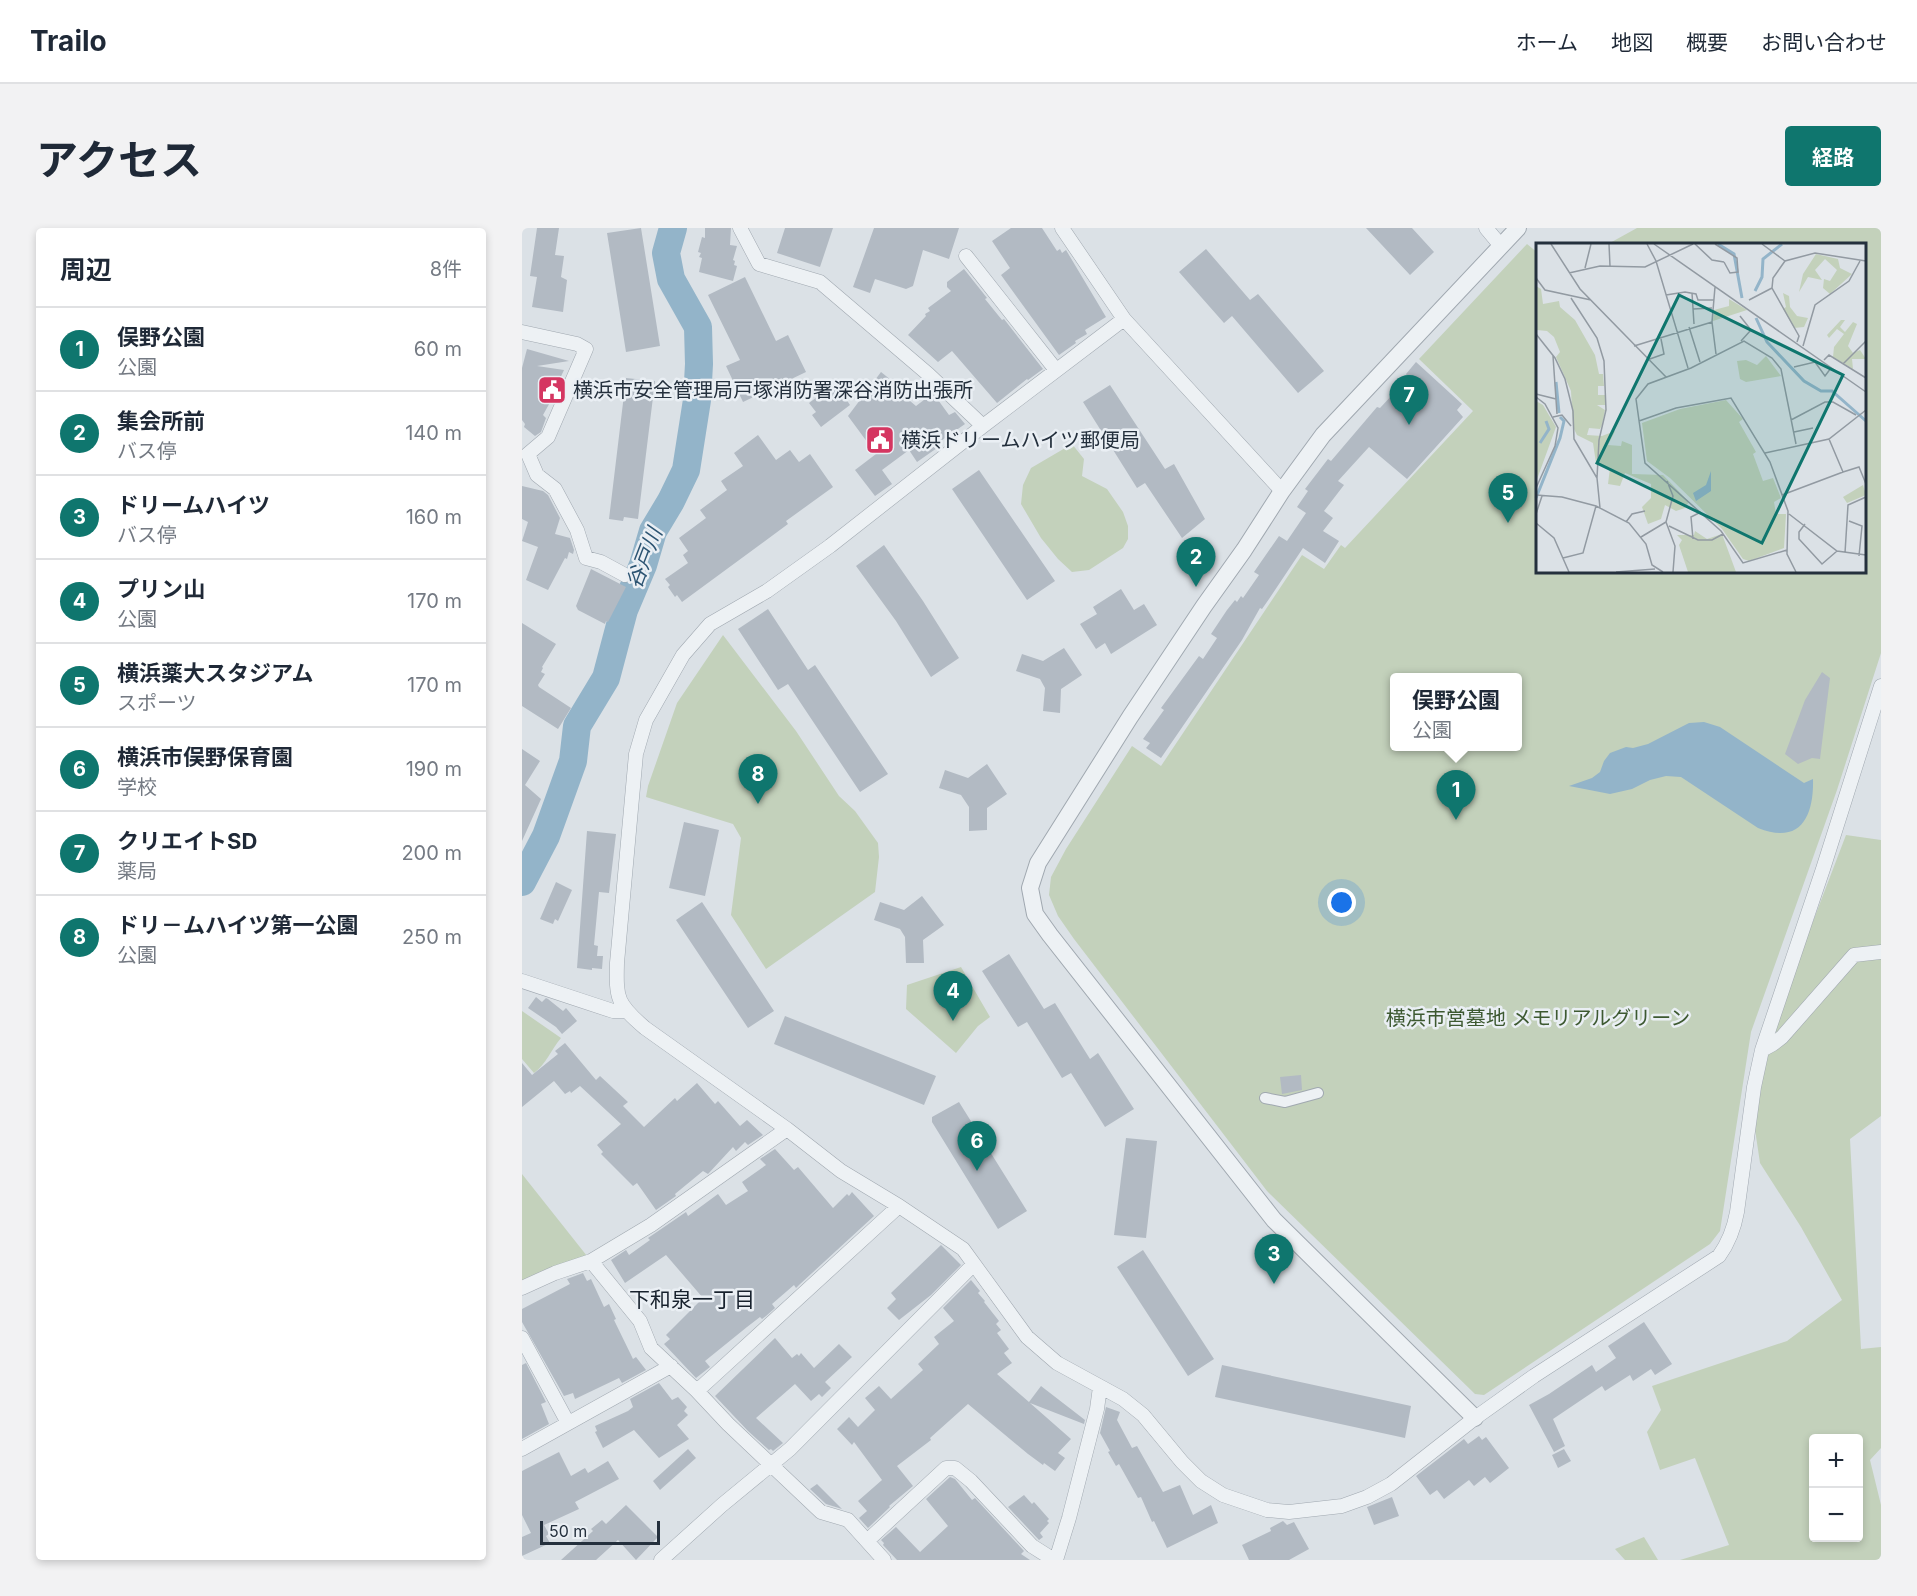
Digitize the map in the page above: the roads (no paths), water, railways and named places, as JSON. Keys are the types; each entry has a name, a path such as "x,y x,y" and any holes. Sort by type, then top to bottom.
{"street":[{"path":"740,228 759,264 820,282 928,374 983,426"},
{"path":"1062,228 1124,319 1282,491"},
{"path":"1486,228 1501,246"},
{"path":"1475,1418 1274,1220 1035,914 1030,888 1038,863 1130,717 1282,491 1323,435 1518,228"},
{"path":"966,256 1056,370"},
{"path":"1124,319 768,591 710,624 683,655 646,720 636,754 616,963 616,990 625,1011 645,1028 788,1128 841,1171 963,1249 1027,1338 1057,1363 1123,1399 1143,1415 1182,1462 1201,1481 1223,1495 1267,1510 1289,1512 1342,1506 1367,1497 1404,1475 1475,1418 1544,1370 1719,1256 1728,1244 1737,1212 1754,1087 1762,1050 1823,868 1875,725 1881,686"},
{"path":"522,332 577,344 586,350 548,437 528,454 537,475 555,489 577,530 586,558 601,562 625,575"},
{"path":"1762,1050 1782,1037 1854,955 1881,952"},
{"path":"522,981 613,1011 625,1011"},
{"path":"1265,1098 1285,1102 1318,1093"},
{"path":"522,1288 555,1273 591,1261 651,1225 788,1128"},
{"path":"697,1391 899,1206"},
{"path":"591,1261 640,1321 651,1348 821,1512 848,1520 884,1560"},
{"path":"661,1560 722,1505 790,1449 974,1264"},
{"path":"522,1338 568,1423"},
{"path":"522,1449 671,1366"},
{"path":"867,1541 946,1468 955,1468 971,1481 1032,1546 1055,1560 1069,1518 1100,1386"}],"water":[{"path":"1704,722 1720,727 1804,783 1813,779 1811,805 1802,824 1784,833 1758,828 1681,777 1666,776 1650,780 1632,789 1610,794 1569,786 1592,778 1600,772 1610,753 1626,747 1633,748 1648,744 1689,723"}],"waterway":[{"name":"谷戸川","path":"522,882 546,836 573,761 577,726 606,678 624,610 643,565 653,531 686,470 697,400 698,327 671,279 666,253 673,228"}],"place":[{"name":"横浜市安全管理局戸塚消防署深谷消防出張所","path":"552,390"},
{"name":"クリエイトSD","path":"1409,425"},
{"name":"横浜ドリームハイツ郵便局","path":"880,440"},
{"name":"横浜薬大スタジアム","path":"1508,523"},
{"name":"集会所前","path":"1196,587"},
{"name":"ドリ－ムハイツ第一公園","path":"758,804"},
{"name":"俣野公園","path":"1456,820"},
{"name":"プリン山","path":"953,1021"},
{"name":"横浜市俣野保育園","path":"977,1171"},
{"name":"ドリームハイツ","path":"1274,1284"}],"district":[{"name":"下和泉一丁目","path":"692,1299"}],"park label":[{"name":"横浜市営墓地 メモリアルグリーン","path":"1538,1018"}]}
